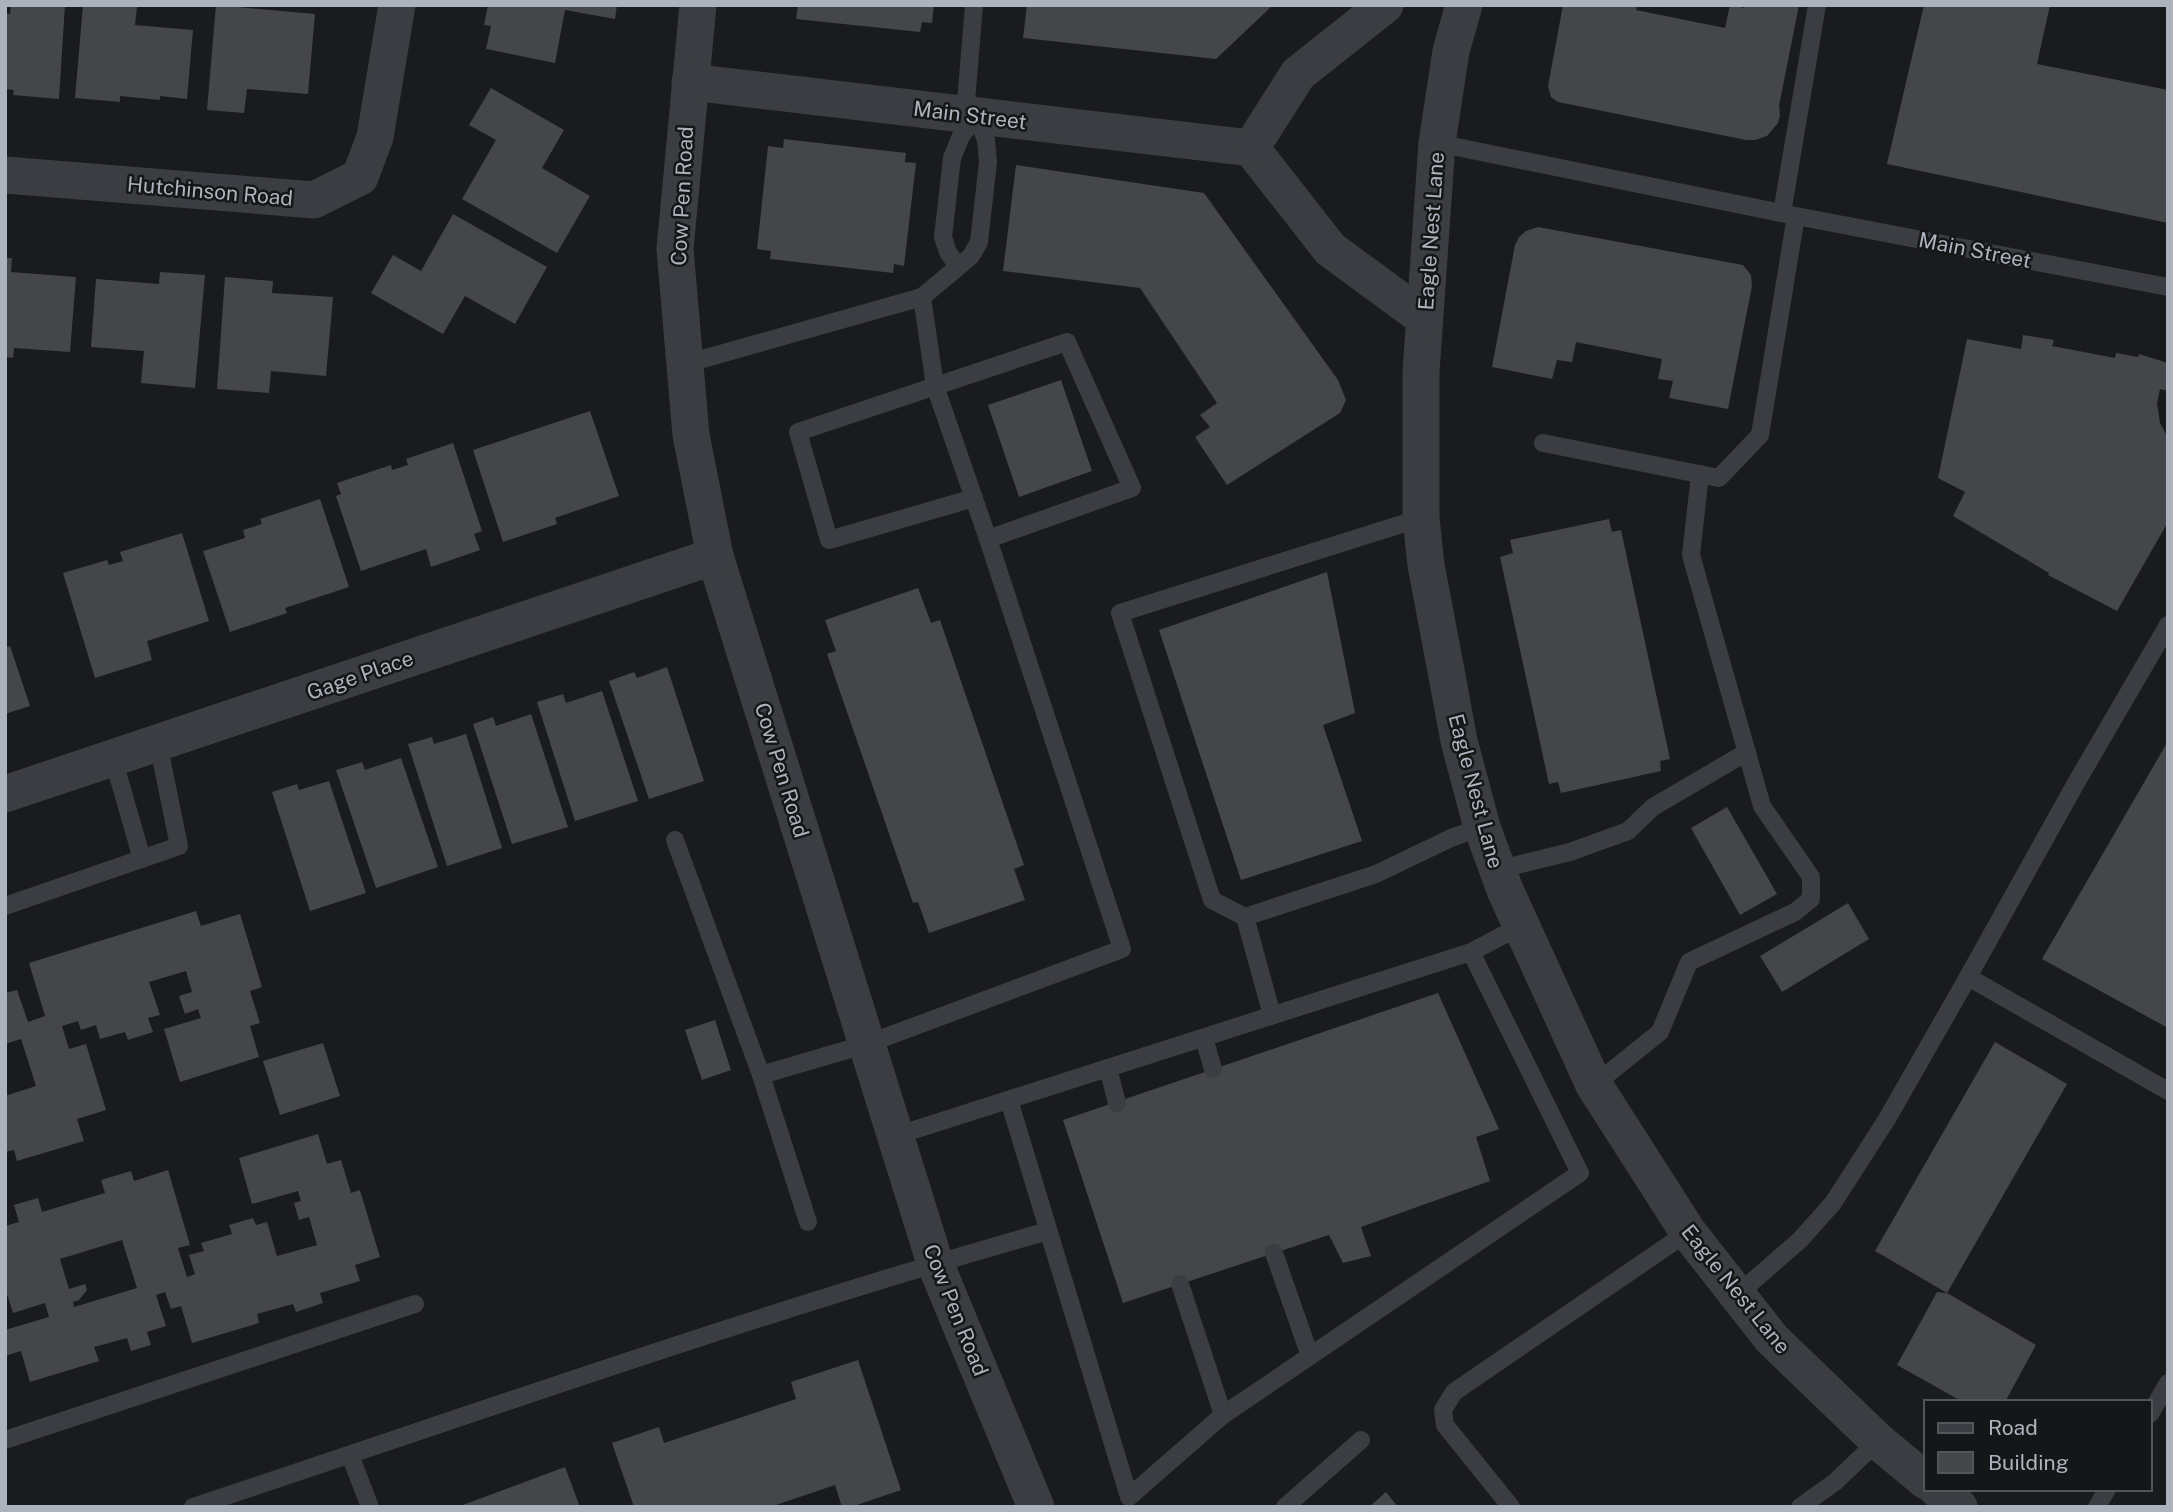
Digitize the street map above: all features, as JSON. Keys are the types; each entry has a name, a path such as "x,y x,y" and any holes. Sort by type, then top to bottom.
{"street":[{"name":"Hutchinson Road","path":"5,175 314,200 360,177 375,137 397,5"},
{"name":"Cow Pen Road","path":"698,5 675,248 691,435 715,556 935,1263 1036,1507"},
{"path":"1385,5 1298,74 1251,148 1330,249 1424,318"},
{"name":"Eagle Nest Lane","path":"1464,5 1451,51 1437,143 1424,318 1421,518 1426,565 1452,702 1482,827 1521,926 1594,1085 1688,1232 1772,1339 1878,1441 1924,1479"},
{"name":"Main Street","path":"690,82 1251,148"},
{"name":"Gage Place","path":"5,794 715,556"},
{"path":"1939,1491 1959,1507"}],"lane":[{"path":"958,267 948,252 943,237 952,158 971,115 974,5"},
{"path":"1543,443 1719,478 1760,435 1782,314 1789,215 1817,5"},
{"path":"685,364 922,297 971,256 979,242 988,162 986,140 971,115"},
{"name":"Main Street","path":"1437,143 1789,215 2168,287"},
{"path":"761,1075 867,1044 1122,949 935,386 922,297"},
{"path":"974,498 829,540 798,432 1067,342 1132,488 988,539"},
{"path":"1594,1085 1660,1032 1689,962 1795,912 1811,899 1811,877 1762,806 1690,555 1700,474"},
{"path":"1421,518 1120,613 1212,900 1245,917 1376,874 1451,838 1482,827"},
{"path":"1738,1294 1800,1240 1833,1203 1887,1119 2168,625"},
{"path":"5,906 179,846 158,743"},
{"path":"1497,870 1570,852 1628,831 1653,807 1747,752"},
{"path":"113,758 142,859"},
{"path":"675,840 761,1075 808,1222"},
{"path":"1245,917 1272,1015"},
{"path":"895,1136 1471,952 1521,926"},
{"path":"1009,1100 1129,1497 1223,1415 1580,1173 1471,952"},
{"path":"1968,977 2168,1091"},
{"path":"1204,1038 1213,1069"},
{"path":"1108,1068 1117,1102"},
{"path":"193,1507 470,1413 935,1263 1048,1231"},
{"path":"1511,1507 1445,1424 1443,1410 1454,1392 1688,1232"},
{"path":"1275,1253 1310,1356"},
{"path":"1180,1284 1223,1415"},
{"path":"5,1440 415,1304"},
{"path":"2152,1410 2168,1383"},
{"path":"1284,1507 1361,1440"},
{"path":"1800,1507 1819,1501 1878,1441"},
{"path":"350,1455 370,1507"},
{"path":"2097,1507 2106,1491"}],"building":[{"path":"11,5 65,5 59,99 13,95 14,90 5,89 5,13 10,14"},
{"path":"83,5 137,7 135,25 193,30 187,99 160,96 160,100 120,96 120,102 75,98"},
{"path":"216,5 315,14 308,94 247,89 244,113 207,110"},
{"path":"488,5 617,5 615,19 565,10 555,63 486,49 491,26 484,25"},
{"path":"798,5 934,5 932,23 922,22 920,32 796,19"},
{"path":"1027,5 1273,5 1216,59 1023,38"},
{"path":"1563,5 1637,5 1636,10 1725,28 1730,5 1744,8 1745,5 1799,5 1778,123 1767,136 1746,140 1558,102 1551,97 1548,86"},
{"path":"1924,5 2050,5 2037,64 2168,90 2168,223 1887,164"},
{"path":"491,88 564,130 542,168 590,196 557,253 462,199 496,140 469,125"},
{"path":"784,139 906,153 905,162 916,163 904,266 894,264 893,273 770,259 771,251 757,249 768,146 783,148"},
{"path":"1016,165 1204,193 1338,380 1346,400 1340,413 1227,485 1195,437 1210,427 1200,415 1217,403 1140,288 1003,271"},
{"path":"453,214 547,267 515,324 465,296 443,334 371,293 393,255 421,271"},
{"path":"1538,227 1743,265 1751,275 1752,286 1728,409 1669,398 1673,381 1658,379 1662,359 1576,342 1572,362 1557,360 1552,379 1492,367 1515,245 1526,231"},
{"path":"5,258 12,258 11,272 76,277 70,352 14,348 13,358 5,357"},
{"path":"160,272 205,275 195,388 141,383 144,351 91,347 96,279 159,284"},
{"path":"225,277 273,281 272,293 333,297 326,376 271,371 269,393 217,389"},
{"path":"2023,335 2054,340 2052,346 2115,358 2116,353 2138,357 2139,354 2168,363 2168,391 2160,389 2157,403 2160,423 2168,438 2168,522 2117,611 2048,575 2049,573 1953,516 1965,492 1938,478 1967,339 2021,349"},
{"path":"1061,380 1092,471 1019,497 988,405"},
{"path":"590,411 619,496 555,518 557,524 503,542 473,450"},
{"path":"453,443 482,531 474,534 480,550 431,567 426,549 361,571 336,496 341,494 337,483 391,465 392,470 408,465 406,459"},
{"path":"320,499 349,587 285,608 287,613 230,632 203,551 245,538 243,530 262,524 260,519"},
{"path":"1609,519 1612,532 1621,530 1670,759 1660,761 1661,771 1561,793 1558,782 1549,784 1500,557 1513,553 1510,540"},
{"path":"182,533 209,621 147,641 152,660 95,678 63,573 107,560 109,565 123,561 120,552"},
{"path":"1327,572 1355,713 1323,725 1362,841 1241,880 1159,630"},
{"path":"918,588 931,623 940,620 1024,865 1014,869 1025,900 929,933 918,902 913,903 827,654 836,651 825,620"},
{"path":"10,646 30,706 5,714 5,648"},
{"path":"667,667 704,781 649,799 609,681 634,672 637,678"},
{"path":"602,691 638,801 575,821 537,702 563,694 566,703"},
{"path":"531,714 568,827 512,844 473,724 493,717 496,726"},
{"path":"466,734 502,848 447,866 408,744 432,737 434,744"},
{"path":"2168,741 2168,1028 2042,959"},
{"path":"401,758 438,867 376,888 336,770 362,762 365,770"},
{"path":"329,781 366,893 310,911 272,792 297,784 299,790"},
{"path":"1727,807 1777,894 1740,915 1691,828"},
{"path":"1848,903 1869,939 1782,992 1760,956"},
{"path":"196,911 201,926 240,914 262,987 250,991 260,1023 250,1026 259,1057 180,1082 164,1029 201,1018 198,1009 185,1014 179,996 192,992 186,971 149,982 160,1015 148,1018 153,1032 128,1040 125,1032 100,1039 96,1025 81,1030 78,1021 62,1026 69,1049 86,1044 106,1110 77,1119 84,1141 17,1161 14,1150 5,1152 5,1096 36,1086 21,1039 5,1044 5,993 17,990 28,1022 45,1016 29,963"},
{"path":"1438,993 1499,1129 1476,1137 1490,1181 1361,1227 1371,1256 1343,1263 1329,1235 1123,1303 1063,1120"},
{"path":"715,1020 731,1070 702,1080 685,1030"},
{"path":"1995,1042 2067,1084 1947,1293 1875,1251"},
{"path":"323,1043 340,1096 280,1115 263,1061"},
{"path":"318,1134 327,1164 341,1160 351,1193 360,1190 380,1257 355,1265 360,1281 320,1293 323,1303 296,1312 293,1304 257,1314 259,1323 192,1343 181,1306 171,1309 165,1292 156,1295 166,1326 147,1332 151,1345 131,1351 127,1338 94,1347 99,1361 30,1382 21,1351 5,1356 5,1330 49,1317 45,1303 13,1313 5,1288 5,1226 19,1222 14,1205 38,1198 42,1212 105,1193 101,1180 131,1171 134,1181 168,1170 190,1245 178,1248 187,1277 195,1274 189,1255 204,1251 201,1243 232,1234 229,1225 253,1218 256,1225 267,1222 277,1256 317,1245 309,1217 299,1220 294,1203 301,1201 298,1191 252,1204 239,1158","holes":["122,1240 137,1288 74,1307 73,1302 79,1300 87,1290 85,1284 69,1289 60,1259"]},
{"path":"1937,1292 1947,1293 2036,1345 2006,1400 1959,1400 1897,1365"},
{"path":"858,1360 901,1490 851,1507 842,1507 835,1485 770,1507 634,1507 612,1443 659,1427 664,1443 796,1399 791,1382"},
{"path":"565,1467 580,1507 460,1507 460,1506"},
{"path":"1386,1492 1398,1507 1369,1507"}]}
